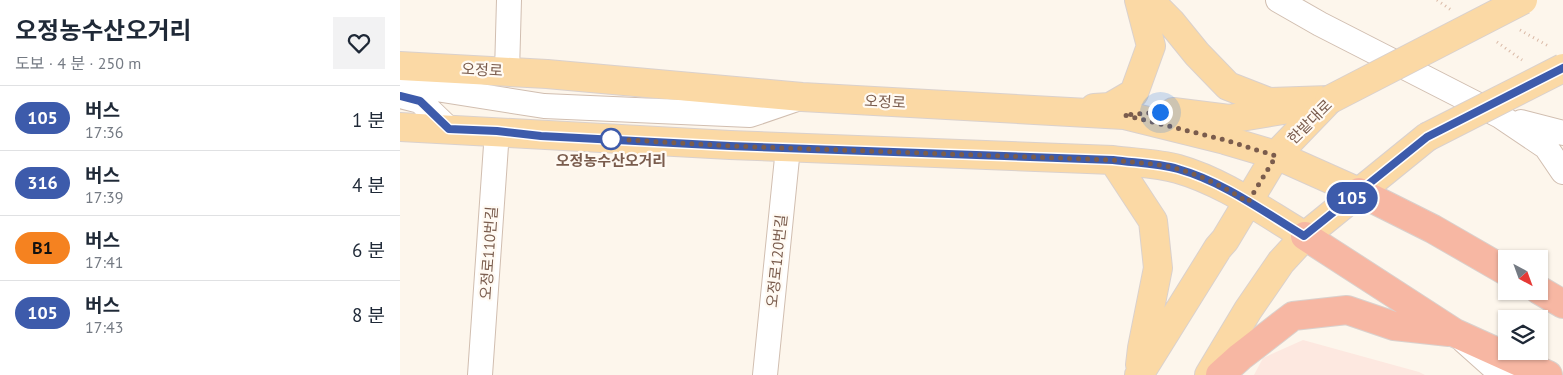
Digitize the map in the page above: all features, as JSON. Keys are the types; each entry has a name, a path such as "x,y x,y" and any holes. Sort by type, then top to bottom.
{"highway":[{"path":"1359,192 1433,229 1498,266"},
{"path":"1304,236 1455,333 1548,375"},
{"path":"1548,295 1563,304"},
{"path":"1220,375 1293,316 1347,310 1394,326 1455,333"}],"main road":[{"path":"1049,112 1110,107 1134,92 1151,46 1139,0"},
{"path":"1149,0 1228,86 1269,102 1330,100"},
{"name":"한밭대로","path":"1139,375 1276,156 1330,100 1523,0"},
{"name":"오정로","path":"400,68 547,74 802,97 1124,115 1225,140 1276,156 1359,192"},
{"path":"1209,375 1248,310 1281,262 1304,236 1427,137 1563,68"},
{"path":"1124,115 1178,111 1229,119 1330,100"},
{"path":"400,127 788,148 1113,160 1159,165 1179,169 1221,185 1304,236"},
{"path":"1113,160 1153,221 1158,268 1142,348 1139,375"}],"street":[{"path":"507,72 510,0"},
{"path":"1278,0 1320,24 1500,116 1546,146 1563,172"},
{"path":"400,68 417,86 544,106 750,115 802,97"},
{"path":"400,96 420,101 449,129"},
{"path":"1500,116 1563,134"},
{"name":"오정로110번길","path":"480,375 497,131"},
{"name":"오정로120번길","path":"765,375 788,148"},
{"path":"1455,333 1502,375"}],"path":[{"path":"1437,0 1457,15"},
{"path":"1491,37 1526,62"}],"shaded area":[{"path":"1303,340 1425,375 1254,375 1263,358"}],"bus line":[{"name":"105","path":"400,96 420,101 449,129 730,146 1113,160 1159,165 1179,169 1221,185 1304,236 1427,137 1563,68"}],"place":[{"name":"오정농수산오거리","path":"611,139"}],"route":[{"path":"611,139 730,146 1113,160 1179,169 1221,185 1248,202 1276,156 1225,140 1124,115 1160,112"}]}
